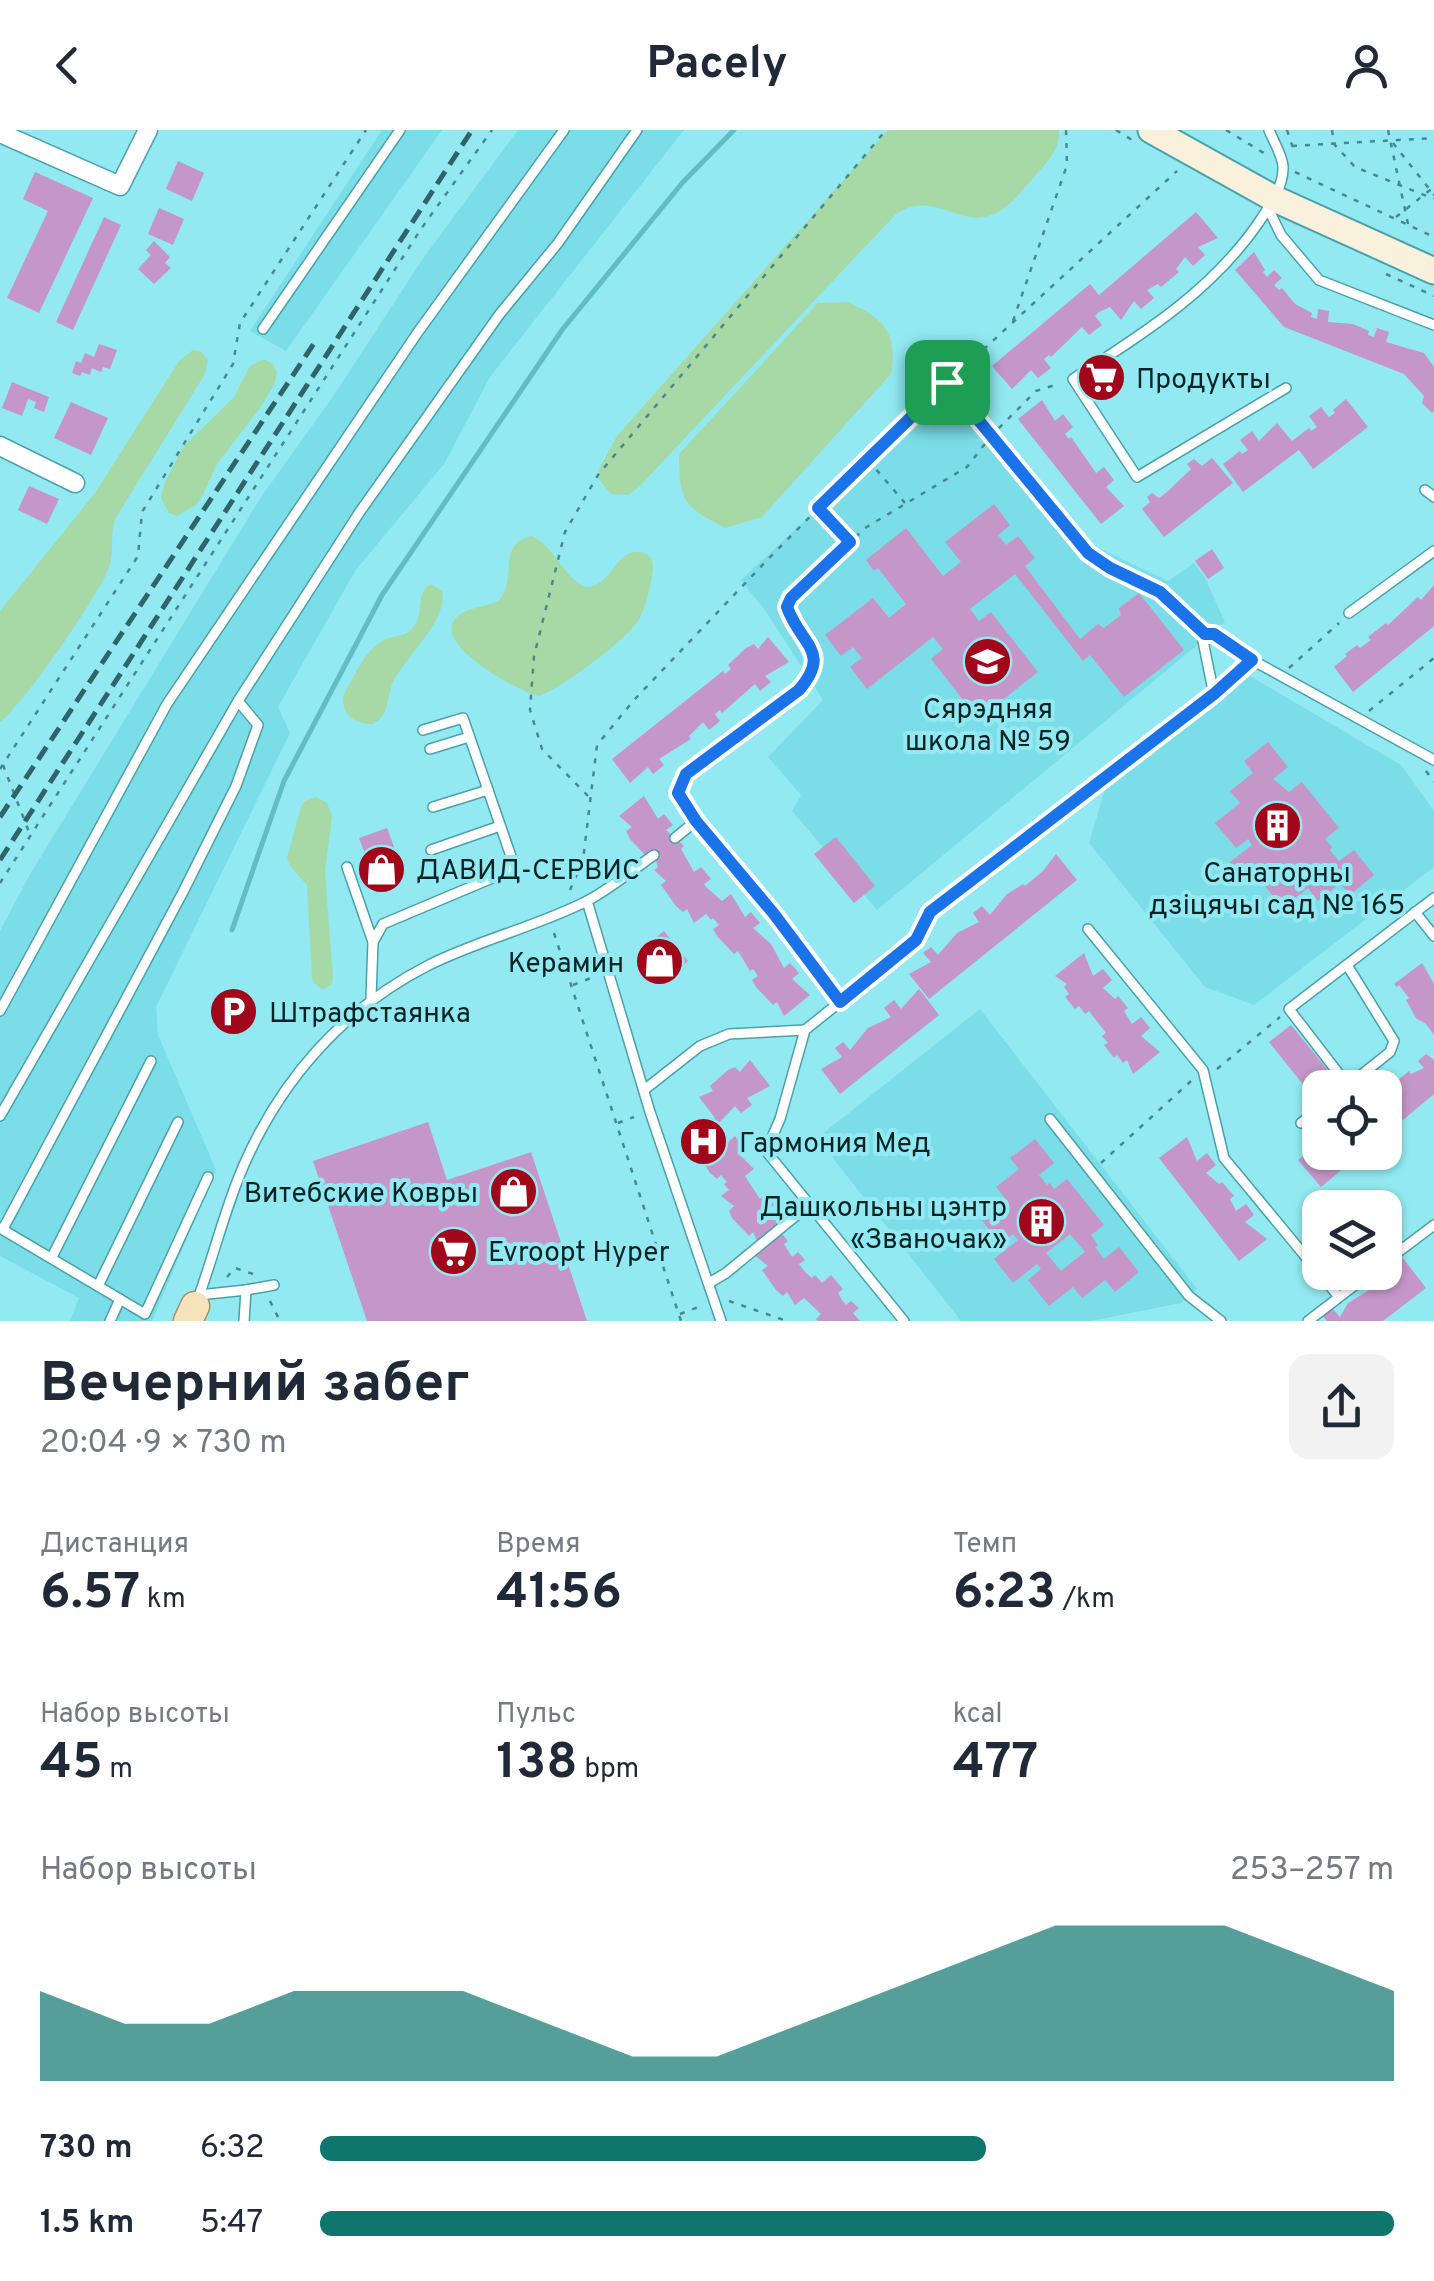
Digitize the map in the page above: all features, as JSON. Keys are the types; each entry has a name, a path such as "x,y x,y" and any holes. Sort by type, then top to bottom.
{"street":[{"path":"0,133 120,186 148,130"},
{"path":"1151,130 1271,204 1434,271"},
{"path":"0,446 75,483"}],"lane":[{"path":"263,330 400,130"},
{"path":"0,1011 167,704 418,332 564,130"},
{"path":"0,1116 238,701 359,513 499,315 558,243 637,130"},
{"path":"1270,130 1283,166 1271,204 1224,269 1155,327 1073,379 1136,477 1286,388"},
{"path":"1271,204 1280,236 1319,280 1434,325"},
{"path":"1424,490 1434,497"},
{"path":"1349,613 1434,551"},
{"path":"1214,694 1203,642 1205,634 1214,634 1252,660 1434,760"},
{"path":"904,1321 766,1151 780,1118 805,1030 916,940 930,912 1214,694 1252,660"},
{"path":"799,690 686,774 678,793 840,1002"},
{"path":"208,1177 145,1314 1,1229 236,786 258,725 238,701"},
{"path":"373,942 384,924 504,873 512,862 463,718 423,730"},
{"path":"430,749 469,737"},
{"path":"432,807 488,790"},
{"path":"675,838 696,821"},
{"path":"431,850 500,826"},
{"path":"196,1311 242,1170 261,1130 307,1060 371,998 442,959 586,901 654,855"},
{"path":"346,867 373,942 371,998"},
{"path":"1336,1070 1289,1009 1434,898"},
{"path":"586,901 721,1321"},
{"path":"1415,912 1434,936"},
{"path":"1088,930 1204,1074 1224,1158 1339,1297"},
{"path":"1346,965 1394,1040 1390,1052 1368,1070"},
{"path":"644,1090 700,1046 729,1034 805,1030"},
{"path":"52,1257 151,1061"},
{"path":"1050,1119 1189,1296 1221,1321"},
{"path":"98,1286 178,1122"},
{"path":"709,1283 809,1205"},
{"path":"1402,1249 1434,1224"},
{"path":"196,1311 246,1290 274,1285"},
{"path":"244,1321 246,1290"},
{"path":"1308,1321 1348,1290"},
{"path":"110,1321 120,1299"}],"path":[{"path":"31,835 1,765 138,556 142,512 232,364 240,324 366,130"},
{"path":"0,884 421,230 492,130"},
{"path":"590,798 542,749 530,710 534,656 564,532 598,475 886,130"},
{"path":"1012,322 1067,165 1066,130"},
{"path":"1226,130 1283,166 1434,237"},
{"path":"1332,130 1334,144 1355,167 1434,197 1432,188 1390,140"},
{"path":"1385,130 1408,225"},
{"path":"1292,146 1434,138"},
{"path":"570,890 584,860 597,745 818,508 947,382 1193,154"},
{"path":"1394,218 1432,188"},
{"path":"799,690 816,664 787,607 791,598 865,528 968,467 1036,390 1073,379"},
{"path":"947,382 1088,553 1160,592 1205,634"},
{"path":"868,459 906,504"},
{"path":"818,508 850,542"},
{"path":"1280,676 1349,613"},
{"path":"1360,718 1434,658"},
{"path":"553,929 681,1321"},
{"path":"572,986 591,978"},
{"path":"1092,1171 1204,1074 1289,1009"},
{"path":"616,1123 634,1118"},
{"path":"722,1300 788,1321"},
{"path":"679,1314 705,1304"}],"shaded area":[{"path":"382,130 442,130 286,351 250,331"},
{"path":"518,130 684,130 490,377 444,464 355,571 278,707 290,733 156,1007 158,1035 216,1170 152,1321 70,1321 79,1298 0,1256 0,931 29,876 261,497 332,398 424,257"},
{"name":"Сярэдняя школа № 59","path":"954,381 1095,546 1168,581 1194,563 1225,622 877,910 792,811 801,795 768,757 823,700 741,580"},
{"path":"1250,676 1401,765 1434,811 1434,867 1254,1005 1205,987 1089,843 1105,789"},
{"path":"980,1009 1197,1289 1181,1303 1091,1321 961,1321 817,1138"}],"green space":[{"path":"888,130 1059,130 1048,161 1014,200 992,215 978,218 926,206 896,214 638,488 628,495 611,494 598,478 617,436"},
{"path":"847,302 870,314 886,329 892,348 891,374 762,517 725,528 700,514 682,492 679,454 818,303"},
{"path":"193,350 200,351 208,360 205,374 115,519 110,564 104,577 42,672 0,722 0,611 95,493 179,361"},
{"path":"264,359 277,372 260,408 217,464 196,505 177,516 169,513 161,498 183,447 234,397 250,366"},
{"path":"532,536 585,587 601,581 632,552 645,553 653,565 645,605 631,630 577,674 539,696 516,687 471,657 459,646 452,625 466,611 500,600 515,545"},
{"path":"431,584 442,591 433,625 393,682 382,716 373,724 355,720 347,713 343,696 379,643 414,626 423,593"},
{"path":"316,797 327,803 332,816 325,872 333,978 332,984 323,990 312,977 307,885 287,858 301,807"}],"building":[{"path":"178,161 204,173 192,201 166,189"},
{"path":"35,172 93,198 39,313 7,298 48,211 23,199"},
{"path":"159,208 184,219 173,245 148,234"},
{"path":"1196,212 1218,238 1198,247 1205,255 1193,266 1185,257 1176,269 1179,272 1161,287 1158,284 1147,290 1154,298 1141,309 1134,301 1121,320 1110,307 1099,312 1095,316 1102,325 1089,335 1082,327 1044,359 1051,368 1038,378 1031,370 1012,389 992,366 1090,284 1099,295"},
{"path":"104,217 121,225 73,330 56,322"},
{"path":"154,241 170,257 165,263 171,268 154,284 138,269 151,255 146,250"},
{"path":"1254,252 1267,277 1274,270 1282,278 1274,285 1312,313 1311,317 1317,319 1318,309 1329,311 1328,322 1353,324 1374,337 1377,328 1389,332 1386,342 1424,353 1434,367 1434,411 1422,403 1424,396 1404,374 1284,327 1235,270"},
{"path":"99,344 117,350 110,369 103,367 101,372 92,368 90,375 72,373 76,361 81,363 85,353 94,357"},
{"path":"12,382 49,397 44,412 34,408 36,402 28,399 22,416 2,408"},
{"path":"1346,399 1368,427 1313,469 1299,450 1243,492 1223,464 1240,451 1242,454 1248,450 1240,440 1252,431 1259,441 1277,423 1292,441 1309,428 1311,431 1317,427 1309,416 1321,407 1329,417"},
{"path":"1042,400 1055,421 1063,414 1073,427 1065,434 1096,473 1104,467 1114,480 1106,487 1124,506 1101,524 1018,419"},
{"path":"71,402 108,418 91,455 54,438"},
{"path":"1212,458 1233,483 1164,537 1142,509 1150,502 1147,497 1152,493 1159,498 1167,492 1191,469 1187,464 1194,459 1202,466"},
{"path":"29,486 59,499 47,524 18,510"},
{"path":"994,504 1010,525 998,535 1006,545 1018,536 1035,558 1025,566 1080,639 1098,624 1104,628 1121,615 1119,608 1139,593 1184,650 1124,697 1090,655 1083,661 1015,574 970,609 979,621 991,612 1038,672 978,719 931,659 943,649 933,637 867,689 850,667 862,658 853,647 841,656 825,635 873,598 889,618 906,604 878,568 874,571 866,560 906,528 943,576 961,562 945,542"},
{"path":"1212,549 1224,568 1208,579 1195,561"},
{"path":"1434,585 1434,626 1353,692 1334,667 1418,597 1421,600"},
{"path":"768,637 789,662 765,676 771,682 760,691 755,684 722,713 720,710 715,714 720,721 709,730 703,722 689,736 691,739 659,759 664,765 653,774 648,767 630,783 612,759 723,671 725,674 731,669 728,665 746,648 754,644 758,649"},
{"name":"Санаторны дзіцячы сад № 165","path":"1268,742 1288,767 1273,779 1289,792 1302,782 1339,828 1325,839 1332,847 1330,850 1339,861 1354,850 1374,875 1350,895 1340,883 1318,901 1308,888 1283,908 1263,884 1276,874 1271,867 1247,886 1229,863 1252,845 1248,839 1236,848 1215,823 1240,803 1230,791 1253,773 1244,761"},
{"path":"644,796 658,819 664,814 673,825 666,830 684,846 681,849 694,872 701,867 711,879 704,884 707,888 722,901 731,894 745,917 751,912 760,923 753,928 771,944 784,968 790,963 799,973 792,979 810,995 784,1016 777,1002 773,1005 756,987 752,980 758,976 753,969 750,971 738,951 734,954 717,936 713,929 719,925 713,918 706,914 694,923 687,909 683,912 676,906 661,885 666,881 654,870 658,867 654,855 647,857 630,839 626,831 632,827 619,816"},
{"path":"387,828 405,877 377,887 359,838"},
{"path":"836,837 875,886 854,903 814,854"},
{"path":"1056,854 1077,880 929,999 909,974 931,962 923,953 931,947 938,955 957,933 979,922 973,913 982,906 990,915 1007,894 1025,886"},
{"path":"664,931 688,961 662,984 639,951"},
{"path":"1084,953 1093,976 1103,969 1112,980 1103,988 1115,999 1118,996 1128,1008 1124,1011 1132,1024 1141,1017 1150,1028 1141,1036 1160,1052 1133,1074 1127,1060 1123,1063 1117,1055 1114,1058 1104,1045 1108,1043 1102,1036 1106,1033 1089,1011 1085,1014 1079,1006 1075,1009 1065,997 1069,994 1064,987 1067,984 1055,976"},
{"path":"1422,963 1434,984 1434,1035 1416,1018 1406,1000 1409,998 1394,984"},
{"path":"919,989 939,1015 840,1094 821,1069 842,1057 835,1048 843,1042 850,1050 868,1028 891,1017 884,1008 894,1000 901,1009"},
{"path":"1291,1025 1328,1070 1302,1070 1302,1083 1269,1042"},
{"path":"1426,1054 1434,1060 1434,1094 1402,1121 1402,1077 1424,1068 1418,1061"},
{"path":"750,1060 770,1086 747,1098 752,1105 741,1113 735,1106 717,1125 728,1142 735,1136 743,1147 737,1152 754,1169 745,1176 760,1199 766,1193 775,1204 769,1209 783,1226 759,1245 753,1232 749,1236 732,1218 729,1211 734,1206 721,1196 729,1190 724,1184 727,1182 721,1175 717,1179 710,1173 697,1153 702,1149 689,1139 715,1118 699,1097 713,1091 710,1086 728,1070 735,1067 740,1072"},
{"name":"Evroopt Hyper","path":"428,1122 447,1180 531,1152 587,1321 367,1321 313,1161"},
{"path":"1187,1137 1197,1161 1207,1153 1216,1165 1206,1173 1219,1184 1222,1182 1234,1196 1230,1199 1236,1211 1246,1204 1254,1215 1245,1222 1267,1239 1239,1261 1159,1158"},
{"name":"Дашкольны цэнтр «Званочак»","path":"1035,1139 1054,1163 1039,1175 1047,1185 1050,1183 1054,1189 1067,1179 1104,1225 1091,1235 1104,1259 1119,1247 1139,1272 1115,1292 1105,1280 1082,1298 1073,1287 1049,1306 1028,1280 1041,1269 1037,1264 1013,1283 994,1259 1018,1240 1013,1234 1001,1244 980,1218 1005,1198 996,1187 1019,1169 1010,1158","holes":["1070,1234 1085,1252 1061,1271 1046,1253"]},
{"path":"1307,1170 1341,1170 1321,1187"},
{"path":"780,1231 788,1241 784,1244 792,1257 798,1252 805,1260 799,1264 805,1272 822,1283 831,1275 843,1289 838,1293 846,1305 851,1301 859,1308 853,1313 860,1321 818,1321 821,1314 804,1298 795,1305 787,1292 783,1296 776,1290 762,1270 768,1266 752,1253"},
{"path":"1402,1257 1426,1288 1383,1321 1327,1321 1322,1315 1331,1307 1340,1317 1348,1303 1369,1290 1402,1290"}],"waterway":[{"path":"232,930 284,781 382,595 562,330 683,182 734,130"}],"railway":[{"path":"0,860 472,130"},
{"path":"0,817 315,342"}],"place":[{"name":"Продукты","path":"1101,378"},
{"name":"Сярэдняя школа № 59","path":"988,661"},
{"name":"Санаторны дзіцячы сад № 165","path":"1277,825"},
{"name":"ДАВИД-СЕРВИС","path":"381,869"},
{"name":"Керамин","path":"659,962"},
{"name":"Штрафстаянка","path":"234,1012"},
{"name":"Гармония Мед","path":"704,1142"},
{"name":"Витебские Ковры","path":"513,1192"},
{"name":"Дашкольны цэнтр «Званочак»","path":"1042,1222"},
{"name":"Evroopt Hyper","path":"453,1251"}],"route":[{"path":"947,382 1088,553 1160,592 1205,634 1214,634 1252,660 1214,694 930,912 916,940 840,1002 678,793 686,774 799,690 812,674 814,656 787,607 791,598 850,542 818,508 947,382"}]}
